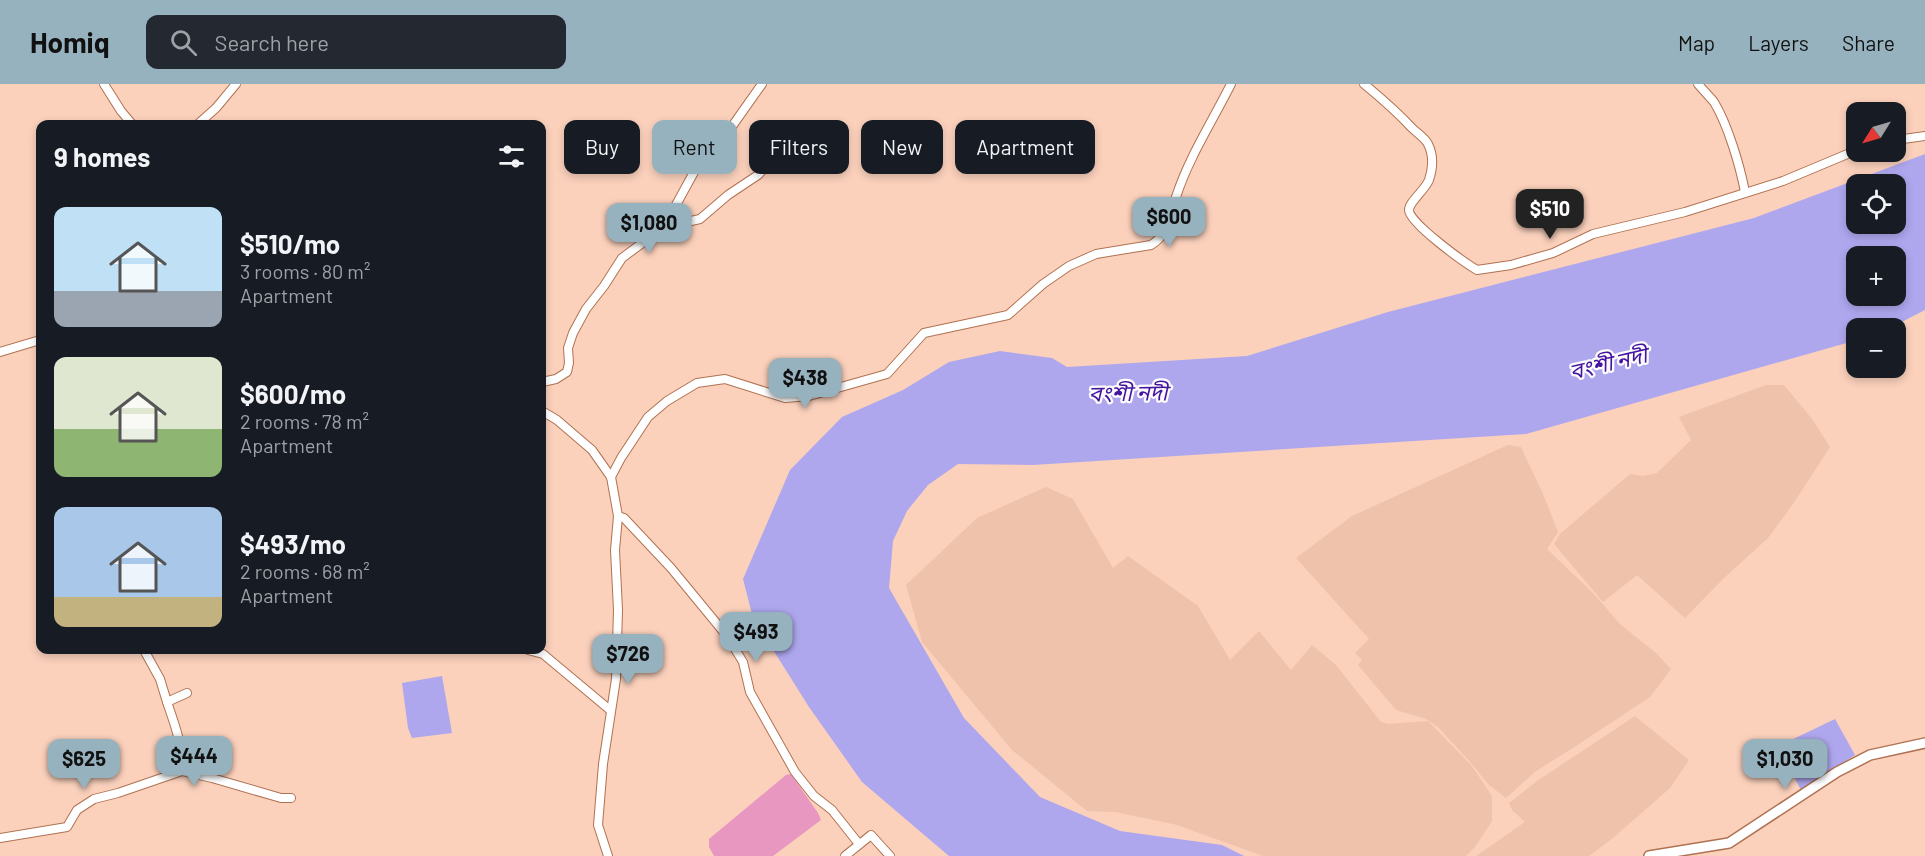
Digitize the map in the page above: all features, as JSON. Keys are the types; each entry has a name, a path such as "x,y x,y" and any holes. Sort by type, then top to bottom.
{"main road":[{"path":"1649,856 1729,843 1837,772 1870,755 1925,743"}],"street":[{"path":"104,84 129,120"},
{"path":"202,120 236,84"},
{"path":"664,228 706,150 732,125 762,84"},
{"path":"611,477 648,417 667,401 697,383 725,379 785,398 809,396 887,374 924,333 1008,315 1043,284 1069,266 1096,254 1151,245 1156,242 1165,233 1176,195 1196,149 1232,84"},
{"path":"1364,84 1390,105 1427,142 1433,159 1425,188 1410,204 1410,216 1434,238 1477,270 1511,265 1553,253 1593,234 1685,212 1783,181 1846,155"},
{"path":"1698,84 1714,103 1730,139 1741,170 1745,192"},
{"path":"1906,139 1925,136"},
{"path":"546,381 556,379 567,372 568,348 573,333 586,309 622,258 664,228 700,219 728,195 759,174"},
{"path":"0,352 36,341"},
{"path":"546,413 592,450 611,477 618,516 615,550 618,610 616,679 610,710 598,825 608,856"},
{"path":"618,516 624,518 671,568 727,636 743,662 750,692 795,772 814,796 832,810 859,844"},
{"path":"146,654 160,679 178,732 182,771"},
{"path":"543,654 610,710"},
{"path":"167,702 188,693"},
{"path":"0,838 67,827 77,810 94,799 182,771 281,798 291,798"},
{"path":"845,856 871,835 890,856"}],"shaded area":[{"path":"1766,385 1784,385 1812,419 1830,447 1768,538 1685,618 1637,575 1603,602 1554,544 1560,534 1630,474 1643,476 1657,473 1691,440 1679,417"},
{"path":"1508,445 1521,447 1558,532 1547,549 1592,592 1620,624 1656,653 1671,669 1650,697 1536,771 1506,798 1489,785 1438,727 1426,719 1396,710 1358,665 1362,660 1355,653 1369,639 1296,558 1352,516"},
{"path":"1046,487 1073,499 1113,568 1128,556 1198,606 1230,660 1259,631 1291,670 1312,645 1336,665 1381,722 1388,724 1428,721 1472,766 1492,796 1492,821 1475,847 1466,856 1263,856 1177,825 1116,812 1087,811 1012,750 922,642 906,585 977,518"},
{"path":"1635,716 1689,760 1670,788 1589,856 1476,856 1525,822 1512,810 1509,803 1537,781"},
{"path":"791,774 821,820 773,856 714,856 709,847 709,839 786,775"}],"water":[{"name":"বংশী নদী","path":"1925,154 1925,310 1906,320 1846,318 1846,343 1526,434 1033,465 958,464 928,485 907,511 893,541 889,588 964,718 1040,797 1120,831 1222,845 1244,856 949,856 862,782 809,707 753,618 743,579 790,470 842,417 903,390 949,362 1000,351 1052,358 1067,367 1247,356 1388,312 1754,218 1846,184 1846,234 1906,234 1906,174 1872,174"},
{"path":"442,676 452,733 412,738 408,728 402,683"},
{"path":"1835,719 1855,755 1801,790 1786,762 1783,744"}]}
